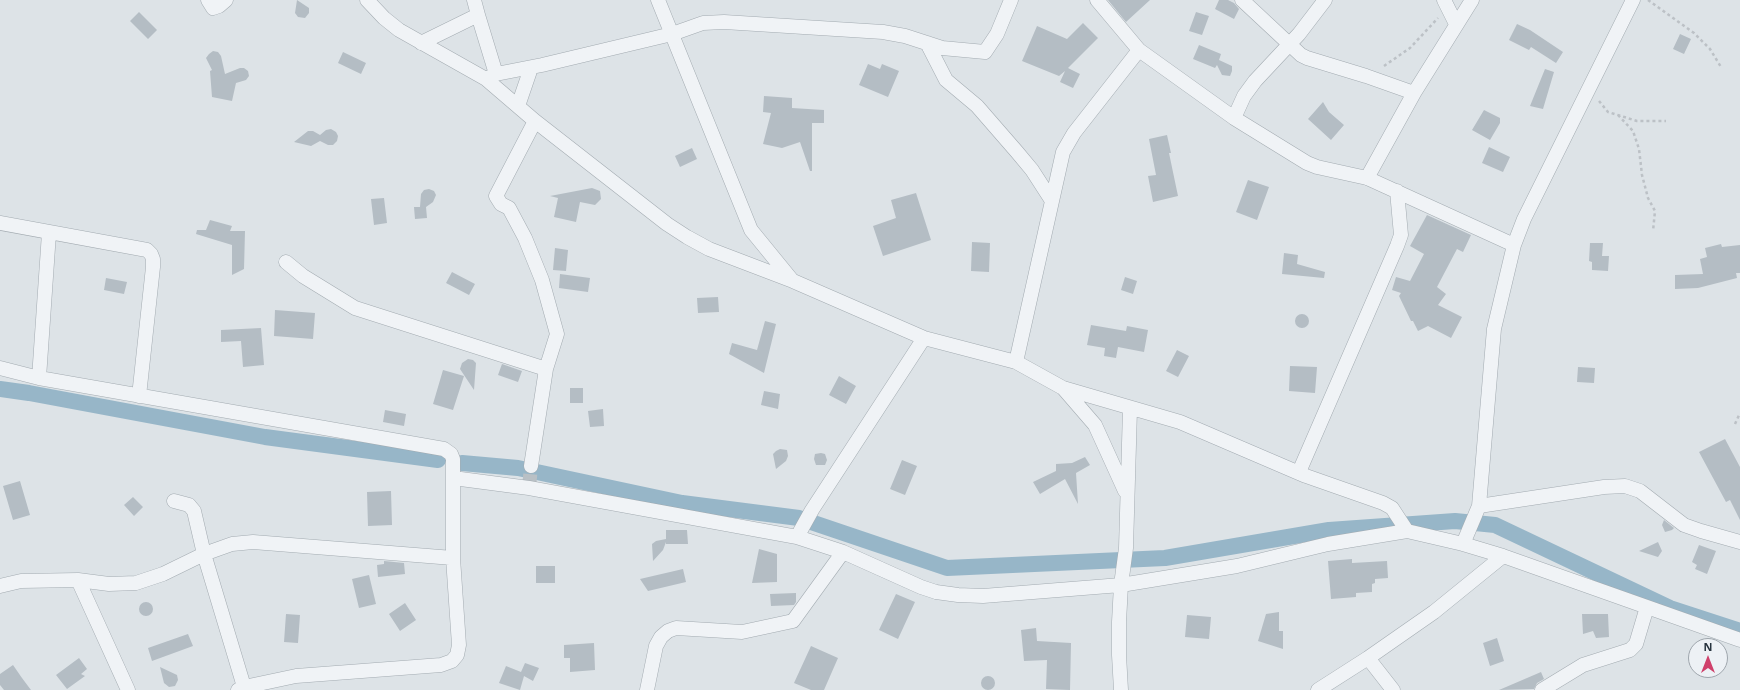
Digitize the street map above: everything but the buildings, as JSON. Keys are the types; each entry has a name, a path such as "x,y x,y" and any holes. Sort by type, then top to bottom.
{"street":[{"path":"208,0 213,8 219,6 226,0"},
{"path":"367,0 384,18 399,30 421,43 491,76 518,106 535,121 656,215 687,237 709,249 793,281 924,338 1016,362 1063,388 1198,429 1306,476 1368,497 1392,508 1407,531"},
{"path":"474,0 491,76"},
{"path":"658,0 751,230 793,281"},
{"path":"491,76 531,68 672,34 703,23 724,22 883,32 905,36 942,48 984,52 997,34 1011,0"},
{"path":"1097,0 1139,50 1234,118 1307,163 1317,167 1367,178 1514,245"},
{"path":"1242,0 1301,55 1414,93"},
{"path":"1234,118 1244,96 1255,81 1290,44 1325,0"},
{"path":"1367,178 1414,93 1472,0"},
{"path":"1462,544 1480,506 1494,329 1514,245 1524,219 1633,0"},
{"path":"1445,3 1456,24"},
{"path":"421,43 478,15"},
{"path":"927,43 946,80 977,106 1032,170 1052,201"},
{"path":"1016,362 1063,152 1074,133 1139,50"},
{"path":"518,106 531,68"},
{"path":"531,466 546,369 557,334 544,288 525,238 509,208 501,204 496,196 535,121"},
{"path":"1299,472 1401,235 1397,191"},
{"path":"0,223 147,250 151,254 153,259 153,267 139,396"},
{"path":"39,378 49,233"},
{"path":"286,262 303,276 355,308 546,369"},
{"path":"797,537 812,510 924,338"},
{"path":"0,368 39,378 444,449 451,454 453,459 453,558 459,645 457,655 452,661 441,665 304,675 242,689 204,554 194,511 188,505 174,501"},
{"path":"1063,388 1095,425 1127,495"},
{"path":"1121,690 1118,655 1121,585 1126,548 1130,409"},
{"path":"453,478 529,488 797,537 843,552 921,587 936,592 958,595 983,596 1121,585 1237,566 1328,544 1407,531 1462,544 1503,556 1740,640"},
{"path":"1480,506 1604,487 1625,486 1640,491 1684,525 1740,542"},
{"path":"0,586 21,581 78,580 109,584 136,583 163,574 204,554 232,544 252,542 453,558"},
{"path":"647,690 656,646 661,637 668,631 676,628 742,632 793,621 843,552"},
{"path":"1318,690 1368,658 1445,604 1503,556"},
{"path":"78,580 128,690"},
{"path":"1542,690 1583,665 1630,650 1636,644 1647,607"},
{"path":"1368,658 1393,690"}],"path":[{"path":"1647,0 1694,33 1710,49 1721,67"},
{"path":"1366,76 1392,62 1410,48 1439,18 1445,3"},
{"path":"1589,91 1608,112 1637,121 1666,121"},
{"path":"1618,115 1633,131 1639,149 1642,175 1648,198 1655,211 1653,231"},
{"path":"1735,424 1740,413"}],"waterway":[{"path":"0,389 29,393 265,437 438,460"},
{"path":"462,463 518,468 682,503 799,518 947,568 1165,558 1329,530 1455,521 1495,525 1670,608 1740,631"}],"tunnel":[{"path":"529,488 531,466"}]}
